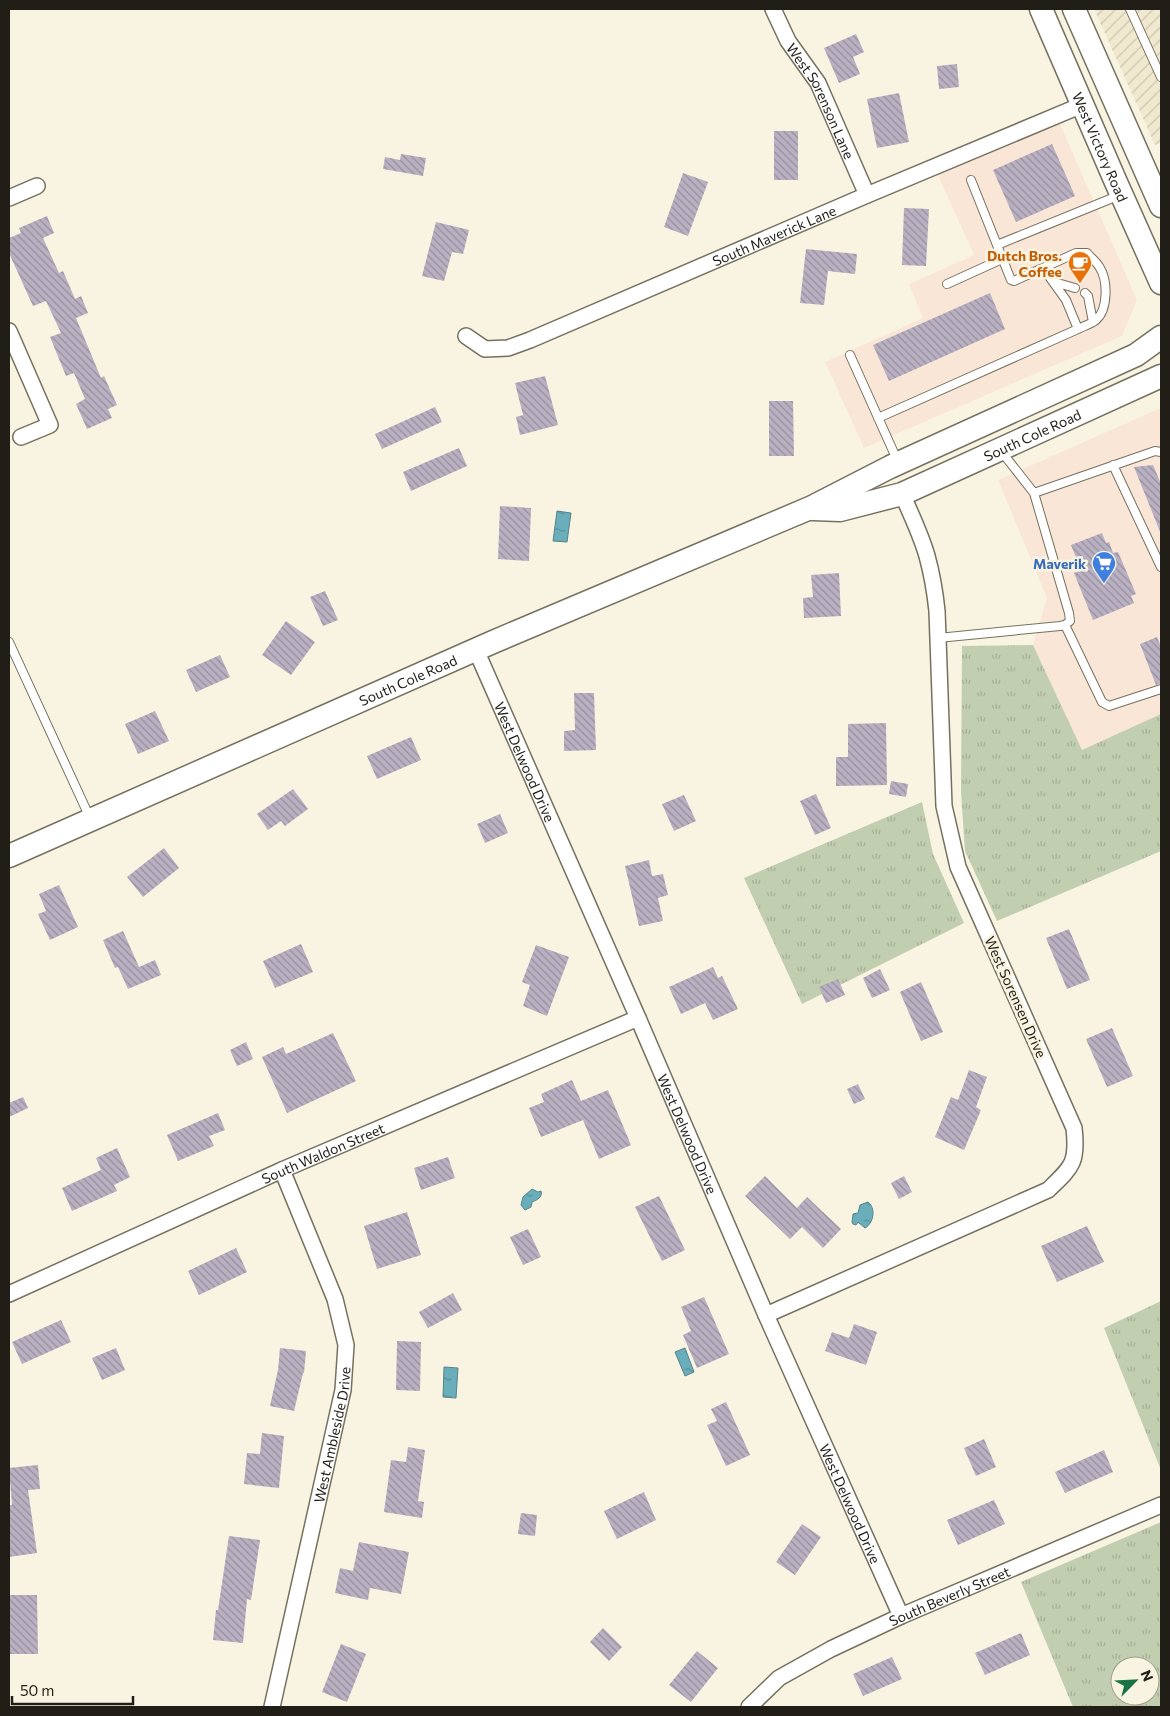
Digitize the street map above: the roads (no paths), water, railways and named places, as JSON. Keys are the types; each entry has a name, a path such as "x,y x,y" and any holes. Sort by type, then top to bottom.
{"main road":[{"name":"West Victory Road","path":"1041,9 1161,283"},
{"path":"1074,9 1161,206"},
{"name":"South Cole Road","path":"9,856 476,650 810,508 898,464 1136,356 1161,338"},
{"name":"South Cole Road","path":"810,508 840,510 902,494 1161,376"},
{"name":"South Cole Road","path":"902,494 913,468 919,460 941,445"}],"street":[{"name":"West Sorenson Lane","path":"773,9 788,41 818,83 867,195"},
{"name":"South Maverick Lane","path":"466,336 485,349 508,348 1082,105"},
{"path":"9,198 37,186"},
{"path":"9,331 50,425 21,437"},
{"name":"West Sorensen Drive","path":"766,1315 1048,1190 1070,1169 1076,1149 1074,1128 958,866 944,806 937,611 927,556 902,494"},
{"name":"West Delwood Drive","path":"476,650 766,1315 900,1616"},
{"name":"South Waldon Street","path":"9,1294 282,1170 638,1018"},
{"name":"West Ambleside Drive","path":"272,1707 343,1390 346,1345 335,1300 282,1170"},
{"name":"South Beverly Street","path":"749,1707 779,1678 831,1649 900,1616 1161,1504"}],"lane":[{"path":"1130,9 1161,78"},
{"path":"878,418 1078,329 1093,322 1100,315 1105,295 1104,277 1100,268 1087,253 1076,254 1014,281 1011,280 971,180"},
{"path":"997,246 1121,194"},
{"path":"947,284 1002,259"},
{"path":"1044,268 1066,300 1078,329"},
{"path":"1054,282 1074,288"},
{"path":"1085,292 1088,296 1093,322"},
{"path":"850,354 898,464"},
{"path":"938,638 1065,625 1070,621 1034,493 1000,450"},
{"path":"1034,493 1155,451 1161,452"},
{"path":"1113,465 1161,567"},
{"path":"1065,625 1102,702 1109,706 1161,689"},
{"path":"9,642 91,820"}],"water":[{"path":"557,511 571,513 567,542 553,541"},
{"path":"532,1189 538,1192 541,1191 541,1195 532,1202 531,1207 525,1210 521,1205 523,1197"},
{"path":"868,1202 871,1205 873,1215 868,1226 865,1228 858,1222 856,1225 853,1224 853,1214 858,1213 860,1205"},
{"path":"685,1348 694,1372 685,1376 675,1352"},
{"path":"444,1367 458,1368 456,1398 443,1397"}],"place":[{"name":"Dutch Bros. Coffee","path":"1080,284"},
{"name":"Maverik","path":"1104,584"}]}
